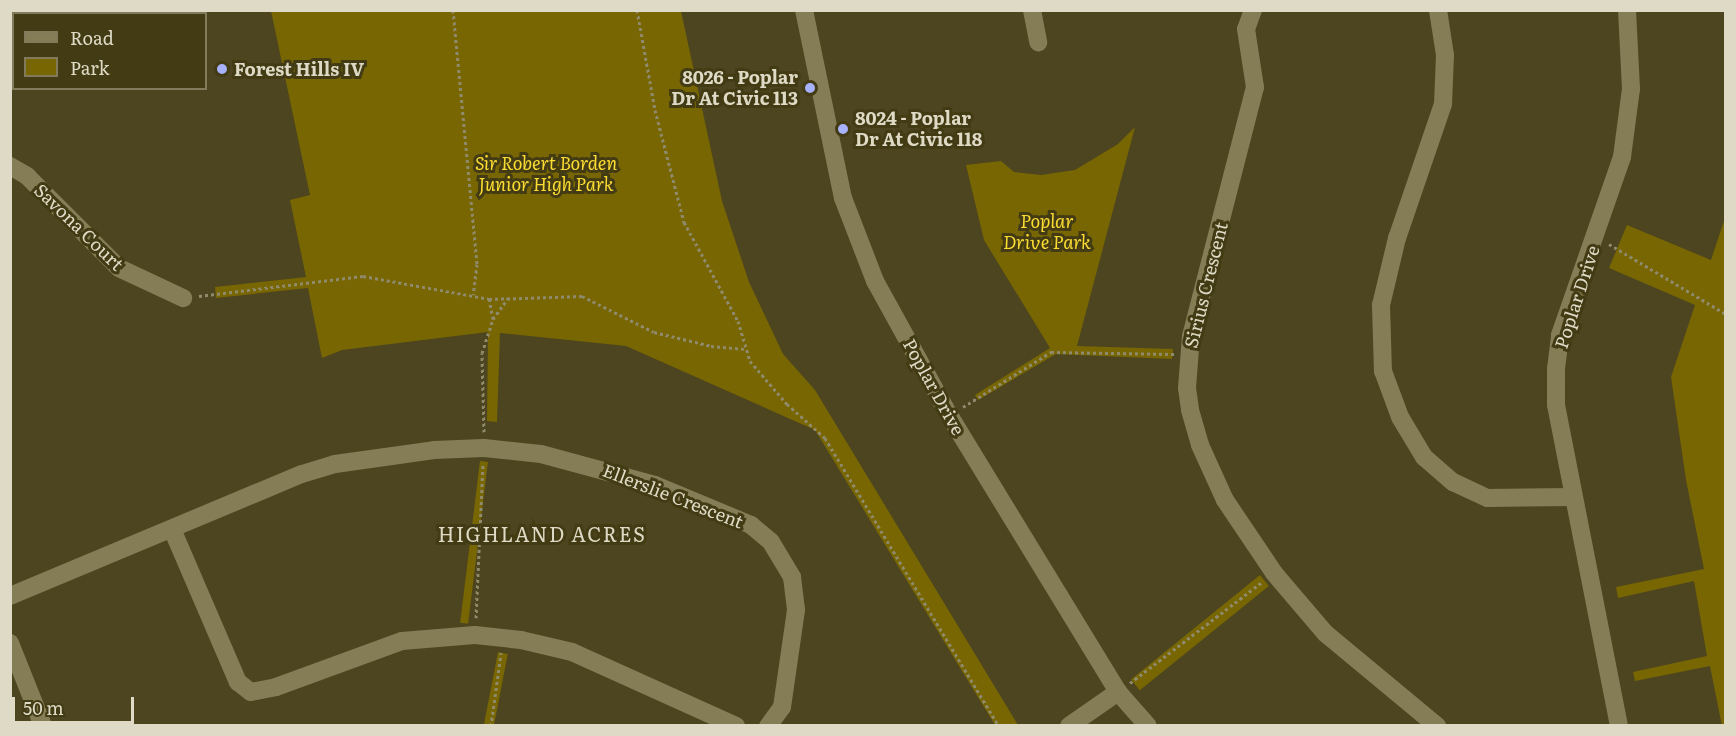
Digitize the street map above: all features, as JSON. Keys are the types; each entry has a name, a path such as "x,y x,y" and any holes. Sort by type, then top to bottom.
{"street":[{"name":"Poplar Drive","path":"804,10 843,198 857,240 949,415 1118,692 1148,726"},
{"path":"1032,10 1038,42"},
{"name":"Sirius Crescent","path":"1253,10 1246,29 1254,70 1254,96 1188,355 1187,388 1200,445 1225,500 1274,573 1325,633 1437,726"},
{"path":"1438,10 1445,54 1443,104 1397,238 1381,305 1383,371 1400,417 1424,457 1454,482 1488,498 1573,497"},
{"name":"Poplar Drive","path":"1619,726 1556,405 1556,369 1560,334 1615,187 1628,126 1632,64 1627,10"},
{"name":"Savona Court","path":"10,166 27,176 119,268 183,298"},
{"name":"Ellerslie Crescent","path":"10,596 334,464 402,453 484,448 564,458 654,485 751,525 771,542 792,577 796,610 782,707 768,726"},
{"path":"172,529 238,682 251,692 276,687 402,641 475,635 503,637 572,652 736,726"},
{"path":"10,643 43,726"},
{"path":"1069,726 1118,692"}],"path":[{"path":"453,10 477,264 473,295"},
{"path":"637,10 656,110 684,222 738,321 744,349 750,361 787,404 825,438 999,726"},
{"path":"1596,237 1725,314"},
{"path":"183,298 363,276 489,298 582,296 635,319 654,332 711,346 744,349"},
{"path":"475,635 484,448 482,353 493,319 509,297"},
{"path":"489,298 493,319"},
{"path":"949,415 1051,352 1188,355"},
{"path":"1118,692 1274,573"},
{"path":"491,726 503,637"}],"green space":[{"name":"Sir Robert Borden Junior High Park","path":"271,11 681,11 722,201 749,282 783,354 815,390 1018,725 995,725 815,430 626,346 500,333 497,422 487,421 488,332 342,350 322,358 308,288 216,298 215,287 306,277 290,200 310,195"},
{"name":"Poplar Drive Park","path":"1135,127 1077,346 1173,349 1172,359 1056,354 978,400 975,395 1050,348 984,240 966,165 1001,161 1014,172 1041,175 1075,170 1118,144"},
{"path":"1725,218 1726,725 1722,726 1710,666 1635,681 1633,672 1707,656 1694,581 1618,598 1616,587 1704,569 1686,480 1671,377 1695,305 1609,268 1627,225 1711,260"},
{"path":"480,461 488,462 468,624 460,623"},
{"path":"1260,575 1269,586 1140,690 1131,679"},
{"path":"498,652 508,654 494,726 484,725"}],"place":[{"name":"Forest Hills IV","path":"222,69"},
{"name":"8026 - Poplar Dr At Civic 113","path":"810,88"},
{"name":"8024 - Poplar Dr At Civic 118","path":"843,129"}],"district":[{"name":"HIGHLAND ACRES","path":"542,533"}]}
